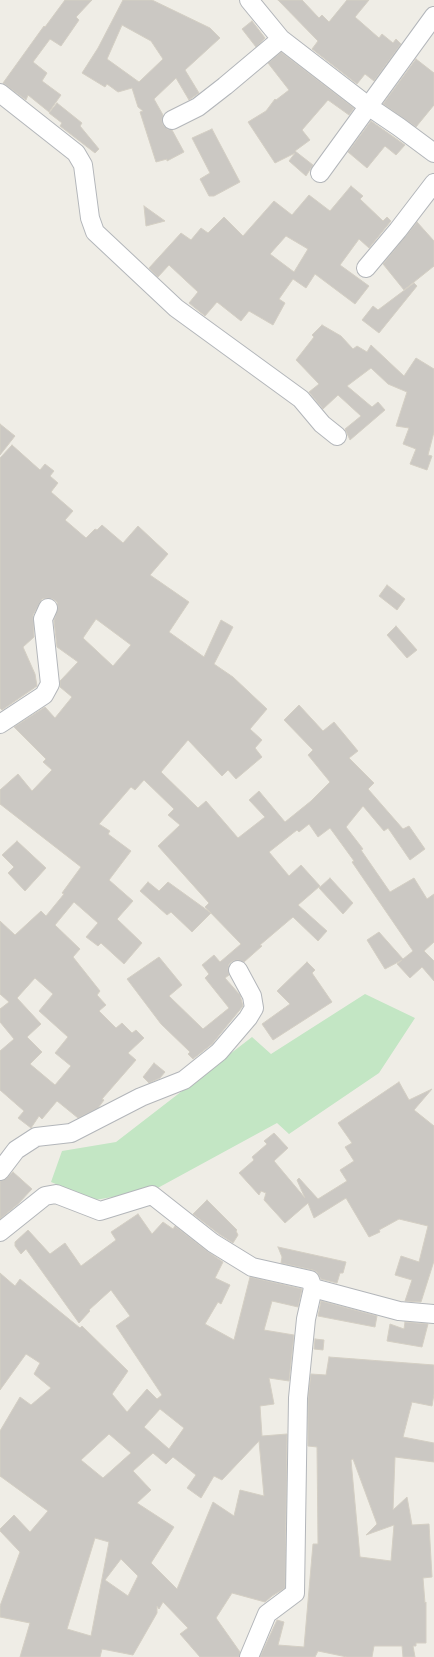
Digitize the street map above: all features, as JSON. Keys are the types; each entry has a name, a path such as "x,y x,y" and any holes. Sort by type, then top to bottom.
{"street":[{"path":"249,0 281,39 368,106 434,153"},
{"path":"320,173 434,16"},
{"path":"172,120 198,107 281,39"},
{"path":"0,93 76,153 83,165 90,218 95,232 176,308 301,399 322,424 337,436"},
{"path":"366,268 398,230 434,183"},
{"path":"0,724 44,695 50,684 44,619 48,608"},
{"path":"0,1171 16,1150 36,1137 71,1133 141,1097 184,1080 219,1052 248,1018 254,1008 252,996 238,970"},
{"path":"0,1232 45,1196 56,1194 100,1211 152,1195 214,1243 252,1267 310,1280 313,1288 306,1319 298,1398 295,1593 267,1614 249,1657"},
{"path":"313,1288 400,1311 434,1314"}],"green space":[{"path":"365,994 415,1018 379,1073 289,1134 277,1123 154,1190 95,1200 51,1182 62,1151 116,1142 252,1037 271,1054"}],"building":[{"path":"65,0 92,0 76,17 79,20 61,46 50,39 33,62 47,73 42,81 61,95 49,112 28,95 26,100 3,83 44,26 45,27"},
{"path":"123,0 152,0 210,28 220,38 185,70 199,93 189,100 176,78 154,99 163,115 163,125 167,129 172,130 184,152 167,161 167,159 156,162 140,112 143,111 138,107 132,88 118,92 107,84 105,87 82,73 98,48","holes":["122,25 151,41 163,59 139,82 107,59"]},
{"path":"278,0 302,0 319,18 322,15 329,22 347,0 369,0 355,17 379,38 382,34 393,43 396,39 401,44 374,81 365,74 357,84 312,49 318,41"},
{"path":"252,21 265,38 256,47 242,29"},
{"path":"281,52 354,108 349,115 328,100 302,130 310,140 295,151 313,165 306,176 289,161 295,153 275,163 248,122 266,111 275,99 276,100 289,90 268,63"},
{"path":"416,59 434,73 434,105 416,127 383,104"},
{"path":"57,103 82,123 80,126 99,149 95,153 60,126 62,123 49,113"},
{"path":"371,121 405,145 396,155 385,146 367,168 348,152"},
{"path":"212,129 240,182 214,196 209,196 200,179 210,173 192,138"},
{"path":"351,186 363,196 360,199 383,221 387,217 391,221 369,248 359,239 340,265 369,286 355,304 315,274 306,288 293,279 279,299 285,303 273,325 249,311 241,321 217,302 205,316 189,303 198,292 169,265 158,277 149,268 181,233 191,240 201,228 208,233 224,217 243,236 274,201 292,215 309,195 330,211","holes":["286,236 308,249 294,272 270,254"]},
{"path":"144,206 165,221 146,226"},
{"path":"417,222 434,241 434,266 404,290 383,264"},
{"path":"414,283 417,286 379,333 362,320 373,306 378,310"},
{"path":"322,325 341,336 353,349 357,346 367,352 371,345 404,376 416,358 434,369 434,432 428,455 432,456 427,470 410,464 416,449 403,444 409,428 396,426 407,392 388,384 371,368 347,386 372,407 378,402 385,410 350,440 345,429 361,416 338,395 323,409 309,392 319,384 296,360 314,337 312,335"},
{"path":"0,424 15,436 0,455"},
{"path":"12,445 40,470 45,464 54,471 50,476 58,483 51,492 73,511 65,520 86,538 95,529 97,530 102,525 123,543 138,526 168,554 150,575 189,602 169,632 204,657 221,620 233,627 214,664 233,677 267,709 250,729 262,740 255,748 262,757 236,779 228,770 222,776 188,740 161,772 198,808 206,801 238,838 265,817 249,800 259,791 285,822 311,801 330,782 308,755 313,750 284,720 299,705 323,731 334,722 358,751 349,758 374,783 368,789 403,829 409,826 425,849 410,860 388,828 384,831 363,806 346,827 363,849 361,850 390,892 414,878 427,899 434,894 434,942 424,951 434,961 434,981 422,967 410,978 397,964 402,960 385,969 367,940 379,932 403,959 413,951 352,862 354,861 330,828 318,837 309,824 299,832 297,830 269,852 289,876 301,865 320,886 298,905 327,931 318,941 293,917 260,945 262,946 244,962 238,960 229,964 229,975 225,978 240,995 243,1006 212,1044 193,1059 188,1054 190,1052 161,1024 127,979 159,957 182,985 169,996 203,1029 229,1008 205,978 209,974 202,965 214,955 220,962 241,944 205,907 209,903 158,846 180,825 168,815 174,809 144,780 135,790 131,787 99,824 110,831 108,834 131,851 109,880 133,901 117,919 142,943 124,964 101,943 98,946 86,937 98,923 74,902 55,925 80,949 73,957 100,991 97,995 106,1005 99,1011 116,1028 122,1023 132,1033 136,1030 144,1038 128,1053 136,1060 102,1099 104,1100 98,1108 78,1118 57,1101 42,1119 39,1116 31,1128 18,1118 24,1111 0,1090 0,1051 14,1039 0,1022 0,1009 9,1002 0,994 0,921 15,935 41,911 46,916 64,894 62,893 81,867 0,804 0,790 18,774 32,791 52,770 43,762 46,759 14,727 45,707 55,718 72,697 60,687 60,681 78,662 57,647 54,621 58,607 57,602 53,599 42,599 33,615 34,637 23,647 35,674 37,686 2,710 0,708 0,458","holes":["96,619 131,645 113,666 83,638","35,978 53,994 39,1011 68,1037 55,1053 71,1066 55,1085 30,1064 42,1052 27,1037 41,1024 17,998"]},
{"path":"387,585 405,599 397,610 379,596"},
{"path":"396,626 417,650 407,658 387,635"},
{"path":"17,841 46,868 25,891 8,873 14,867 2,855"},
{"path":"330,878 353,903 343,914 319,888"},
{"path":"148,882 159,891 168,882 211,913 192,932 171,912 167,915 140,891"},
{"path":"307,962 315,970 312,973 332,1002 273,1040 262,1024 290,1004 277,991"},
{"path":"154,1063 165,1072 160,1078 149,1083 143,1077"},
{"path":"399,1082 409,1100 432,1089 414,1110 434,1126 434,1261 421,1302 405,1301 412,1280 395,1275 401,1256 419,1262 428,1226 399,1219 379,1230 380,1232 369,1237 346,1198 314,1218 308,1203 285,1223 264,1200 266,1193 261,1191 259,1195 239,1173 254,1160 252,1157 267,1144 264,1141 274,1133 288,1148 274,1161 305,1198 297,1180 299,1178 318,1199 347,1181 340,1170 354,1161 345,1147 352,1143 338,1123"},
{"path":"13,1172 32,1189 18,1204 0,1219 0,1181 4,1180"},
{"path":"207,1200 237,1230 238,1235 233,1243 193,1214"},
{"path":"138,1214 152,1234 163,1222 173,1229 175,1226 223,1262 215,1278 230,1285 221,1304 218,1302 205,1324 234,1340 250,1277 302,1289 298,1307 272,1301 264,1330 294,1335 289,1381 269,1378 274,1404 260,1406 262,1436 287,1434 285,1588 265,1602 232,1593 216,1618 240,1652 239,1657 200,1657 180,1634 188,1628 163,1602 159,1609 157,1606 157,1613 133,1655 102,1649 100,1657 20,1657 30,1623 0,1617 0,1606 20,1552 0,1531 0,1529 14,1515 30,1532 48,1511 0,1476 0,1431 20,1397 31,1405 51,1388 34,1374 40,1363 26,1354 0,1390 0,1273 15,1286 20,1279 80,1328 82,1326 128,1371 112,1394 127,1412 147,1389 157,1399 162,1395 116,1326 130,1316 111,1290 89,1310 90,1311 79,1323 26,1249 21,1254 15,1246 15,1242 28,1230 50,1254 65,1243 81,1266 116,1240 111,1232","holes":["160,1409 184,1428 169,1449 144,1427","109,1434 131,1453 103,1478 81,1460","259,1441 264,1496 240,1490 234,1516 213,1502 177,1589 151,1563 174,1527 137,1503 151,1490 133,1471 153,1453 166,1464 173,1457 196,1475 187,1488 201,1498 214,1476 222,1480","95,1538 109,1542 91,1636 67,1629","121,1559 138,1576 128,1596 105,1580"]},
{"path":"278,1247 346,1262 343,1273 340,1273 337,1283 321,1279 317,1272 313,1270 281,1263 282,1257"},
{"path":"321,1301 377,1316 375,1327 318,1316"},
{"path":"405,1322 428,1324 422,1347 387,1341 390,1324 404,1329"},
{"path":"315,1339 324,1340 323,1350 314,1349"},
{"path":"329,1357 434,1365 434,1394 432,1406 412,1402 403,1437 434,1443 434,1462 395,1457 393,1510 407,1497 412,1525 429,1524 432,1577 423,1578 425,1603 426,1602 426,1643 416,1643 416,1646 413,1646 415,1657 403,1657 402,1646 374,1646 372,1657 347,1657 318,1651 315,1657 260,1657 277,1620 284,1622 278,1645 304,1647 313,1544 318,1544 317,1447 308,1446 308,1399 311,1374 326,1375","holes":["353,1459 377,1524 366,1535 394,1525 391,1561 360,1557 351,1460"]}]}
